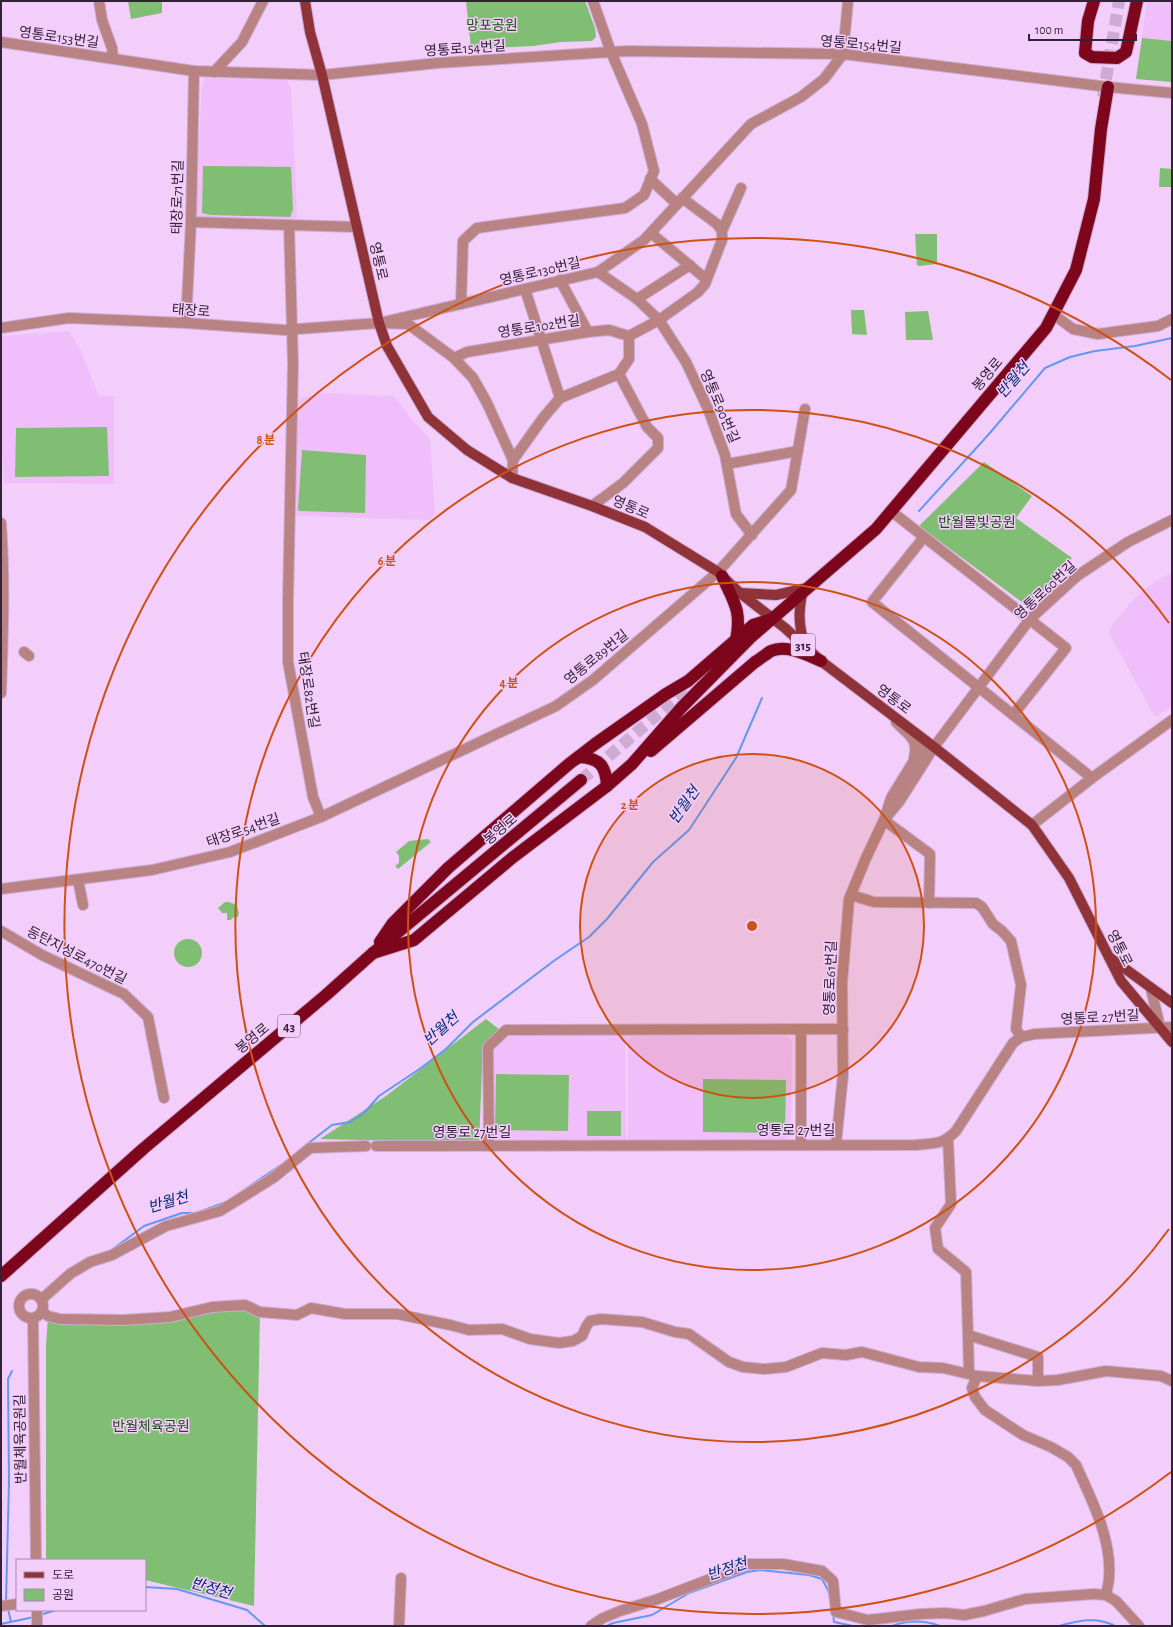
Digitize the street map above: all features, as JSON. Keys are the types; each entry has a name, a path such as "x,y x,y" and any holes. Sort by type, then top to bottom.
{"highway":[{"path":"1094,1 1088,21 1085,53 1092,57 1117,58 1126,52 1136,1"},
{"name":"봉영로","path":"632,764 682,707 750,638 774,619 876,529 1046,328 1076,270 1094,199 1101,129 1108,87"},
{"path":"720,574 738,612 738,629 736,640"},
{"path":"373,953 393,923 448,868 569,764 666,694 688,681 752,625 774,619"},
{"path":"373,953 414,940 512,858 607,786 632,764 664,741 755,662 771,651 779,649 795,651 821,661"},
{"path":"569,764 580,756 593,758 604,768 607,786"},
{"name":"봉영로","path":"1,1276 143,1149 320,1000 373,953 581,780"}],"main road":[{"name":"영통로","path":"305,1 310,32 322,75 379,323 387,346 428,417 467,450 512,478 592,506 644,527 720,574 740,593 774,619 821,661 889,712 1032,824 1069,878 1121,981 1172,1042"},
{"path":"740,593 776,595 806,591 799,609 799,626 805,647"},
{"path":"1107,954 1150,989 1172,1003"}],"street":[{"name":"영통로153번길","path":"99,1 102,20 112,48 113,59"},
{"path":"214,72 242,42 263,1"},
{"path":"461,304 463,241 477,228 625,208 644,195 654,171 642,124 611,52 593,1"},
{"path":"843,54 848,1"},
{"name":"영통로153번길","path":"1,42 194,72 322,75"},
{"name":"영통로154번길","path":"322,75 438,63 611,52 843,54 1108,87 1172,93"},
{"name":"영통로130번길","path":"379,323 598,272 644,240 751,124 801,97 814,88 824,79 843,54"},
{"name":"태장로71번길","path":"186,323 191,222 194,72"},
{"path":"650,179 680,201 717,224 722,231"},
{"path":"513,460 543,418 560,398 619,374 629,359 629,336 658,320 698,292 705,284 722,240 722,231 742,188"},
{"path":"191,222 357,227"},
{"name":"태장로82번길","path":"289,225 293,364 288,662 313,797 321,816"},
{"path":"651,233 706,279"},
{"path":"637,299 690,265"},
{"name":"영통로90번길","path":"598,272 637,299 658,320 686,362 708,409 725,455 736,514 752,535"},
{"path":"560,280 588,332"},
{"path":"525,289 560,398"},
{"path":"1053,314 1073,329 1098,334 1158,326 1172,319"},
{"name":"태장로","path":"1,328 69,318 186,323 284,330 379,323"},
{"path":"379,323 408,324 454,358 468,373 481,390 513,460 512,478"},
{"name":"영통로102번길","path":"454,358 467,352 588,332 609,330 629,336"},
{"path":"592,506 623,482 658,448 658,438 647,427 619,374"},
{"path":"720,574 791,490 806,409"},
{"path":"727,464 798,451"},
{"path":"891,511 1066,648 1013,715"},
{"name":"영통로60번길","path":"930,744 979,687 1030,619 1077,576 1128,542 1172,520"},
{"path":"1,523 4,557 4,598 1,693"},
{"path":"924,538 872,602 1092,778"},
{"name":"영통로89번길","path":"478,742 556,706 593,680 720,574"},
{"path":"889,712 915,742 916,749 912,763"},
{"path":"1032,824 1172,720"},
{"name":"태장로54번길","path":"1,889 152,870 230,852 321,816 478,742"},
{"path":"884,820 891,798 912,763 930,744"},
{"path":"884,820 899,802 930,744"},
{"path":"884,820 930,854 929,903"},
{"name":"영통로61번길","path":"836,1144 843,1075 842,983 847,918 851,895 884,820"},
{"path":"78,880 83,905"},
{"path":"851,895 874,902 976,903 982,907 993,924 1011,940 1021,985 1017,1036 956,1131 948,1140 951,1204 935,1228 938,1249 966,1272 968,1335 973,1375 972,1388 975,1397 985,1410 1023,1435 1062,1454 1076,1465 1103,1531 1109,1555 1110,1577 1106,1595"},
{"name":"동탄지성로470번길","path":"1,931 42,955 124,994 148,1017 164,1098"},
{"path":"1150,989 1160,1027"},
{"name":"영통로 27번길","path":"1017,1036 1172,1027"},
{"path":"801,1029 801,1144"},
{"path":"489,1146 488,1047 506,1030 843,1029"},
{"name":"영통로 27번길","path":"42,1299 70,1274 90,1262 112,1255 166,1226 220,1211 273,1178 310,1148 371,1146 801,1144 915,1145 939,1143 948,1140"},
{"path":"31,1293 42,1299 44,1305 42,1312 38,1316 33,1318 25,1316 21,1312 19,1307 20,1301 25,1295 31,1293"},
{"path":"42,1312 48,1316 60,1319 123,1320 170,1317 212,1307 238,1305 245,1305 260,1312 297,1315 311,1308 345,1314 397,1314 469,1330 502,1329 530,1339 560,1343 573,1341 582,1336 590,1321 601,1319 623,1320 642,1322 675,1332 689,1334 729,1362 742,1367 765,1369 786,1367 822,1353 846,1355 862,1352 919,1367 943,1368 973,1375 1058,1380 1106,1371 1161,1376 1172,1381"},
{"name":"반월체육공원길","path":"33,1318 36,1559"},
{"path":"968,1335 1038,1357 1038,1380"},
{"path":"591,1626 603,1618 620,1611 658,1599 749,1564 783,1564 822,1571 833,1581 836,1612 868,1620 921,1614 945,1613 964,1615 984,1611 1025,1599 1094,1594 1106,1595 1116,1601 1139,1626"},
{"path":"399,1626 401,1578"},
{"path":"1,1606 16,1604"},
{"path":"37,1611 37,1625"}],"shaded area":[{"path":"1147,1 1172,1 1172,82 1136,79"},
{"path":"205,78 287,79 291,89 297,215 294,221 199,220 195,214 202,86"},
{"path":"69,331 80,349 99,396 114,396 114,484 4,483 1,440 1,336"},
{"path":"321,393 394,396 413,421 430,439 435,514 430,520 297,516 295,513 298,401 302,398"},
{"path":"1172,572 1172,707 1155,717 1109,633 1111,626 1144,589"},
{"path":"508,1034 623,1034 625,1038 626,1140 492,1140 492,1048"},
{"path":"631,1036 786,1036 792,1041 791,1134 787,1139 628,1140 628,1039"}],"green space":[{"path":"128,1 162,1 162,13 131,19"},
{"name":"망포공원","path":"466,1 585,1 595,28 596,37 592,41 471,49"},
{"path":"1142,38 1172,41 1172,82 1136,79"},
{"path":"203,166 291,167 293,210 290,217 211,215 202,213"},
{"path":"1160,168 1172,169 1172,187 1159,187"},
{"path":"915,234 937,234 937,264 917,265"},
{"path":"851,310 864,310 867,335 852,334"},
{"path":"928,311 933,340 906,340 905,312"},
{"path":"107,427 109,476 15,477 16,428"},
{"path":"302,450 366,455 365,513 299,511"},
{"name":"반월물빛공원","path":"984,462 1032,496 1016,518 1072,558 1030,608 919,526"},
{"path":"428,839 431,842 398,869 395,866 399,863 399,856 396,852 409,841"},
{"path":"225,902 237,905 239,913 238,917 227,920 227,913 222,913 218,908"},
{"path":"188,939 198,943 202,953 198,963 188,967 178,963 174,953 178,943"},
{"path":"486,1019 500,1030 483,1046 479,1143 320,1139 386,1096"},
{"path":"496,1074 569,1075 568,1131 495,1130"},
{"path":"703,1079 786,1080 785,1130 780,1133 703,1132"},
{"path":"587,1111 621,1111 621,1136 587,1136"},
{"name":"반월체육공원","path":"245,1305 260,1312 254,1606 146,1580 146,1559 46,1559 46,1346 48,1316 123,1320"}],"waterway":[{"name":"반월천","path":"919,511 989,434 1045,368 1070,357 1095,351 1135,346 1172,338"},
{"name":"반월천","path":"306,1145 332,1125 350,1122 364,1113 379,1096 446,1049 473,1022 555,960 589,937 607,919 653,862 689,830 736,758 762,698"},
{"name":"반월천","path":"235,1196 281,1165"},
{"name":"반월천","path":"109,1252 144,1226 182,1213 196,1213 226,1202"},
{"name":"반월천","path":"6,1602 9,1481 8,1379 12,1371"},
{"name":"반정천","path":"607,1626 613,1623 652,1615 689,1593 747,1572 760,1570 809,1575 822,1579 828,1590 830,1598"},
{"name":"반정천","path":"146,1587 177,1589 247,1610 265,1626"},
{"name":"반월천","path":"8,1609 11,1622"},
{"name":"반정천","path":"40,1615 53,1611"},
{"name":"반정천","path":"833,1614 834,1622 853,1626"},
{"name":"반정천","path":"1,1624 34,1617"},
{"name":"반정천","path":"1059,1626 1087,1620 1101,1621 1115,1626"},
{"name":"반정천","path":"892,1626 916,1622 940,1626"}],"tunnel":[{"path":"1103,97 1119,1"},
{"path":"581,780 700,678"}]}
